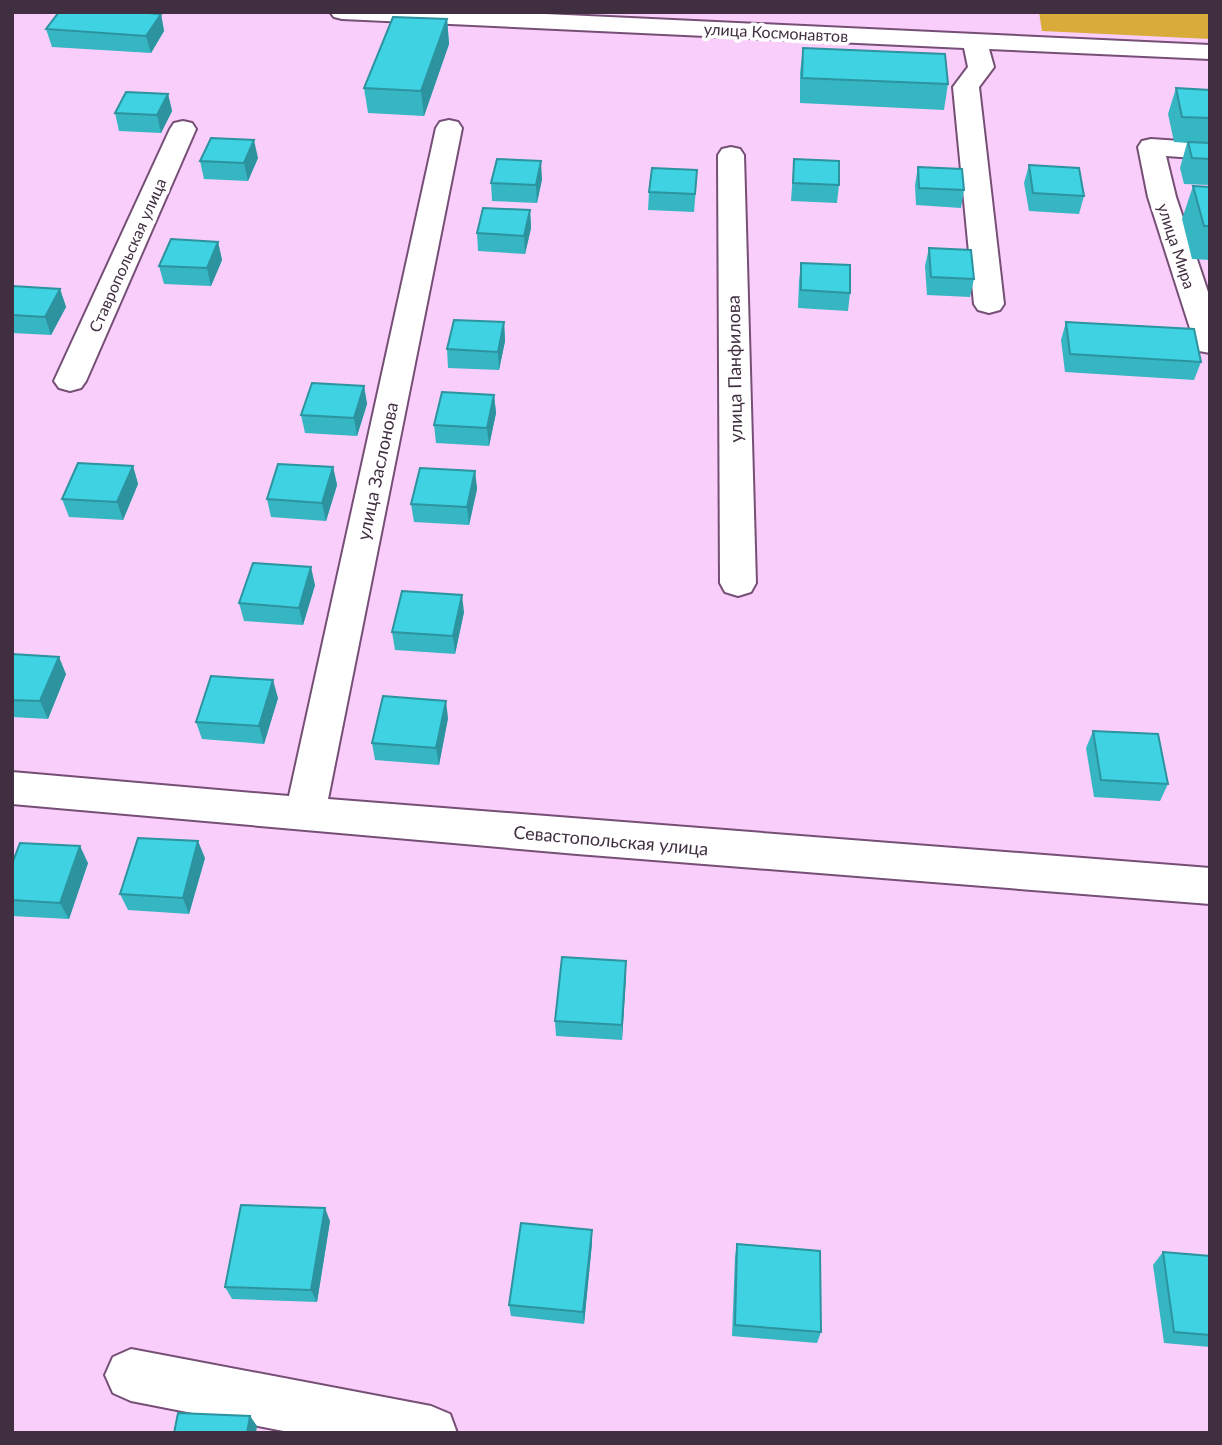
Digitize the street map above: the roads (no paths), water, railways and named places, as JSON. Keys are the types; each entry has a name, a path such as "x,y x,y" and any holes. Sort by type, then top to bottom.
{"street":[{"name":"улица Космонавтов","path":"342,12 975,41 1026,33 1210,52"},
{"path":"975,41 981,67 966,87 989,304"},
{"name":"улица Заслонова","path":"305,814 449,128"},
{"name":"Ставропольская улица","path":"70,381 183,130"},
{"name":"улица Мира","path":"1210,150 1151,147 1174,197 1198,276 1210,344"},
{"name":"улица Панфилова","path":"731,155 738,583"},
{"name":"Севастопольская улица","path":"12,788 1210,886"},
{"path":"131,1375 431,1433"}]}
